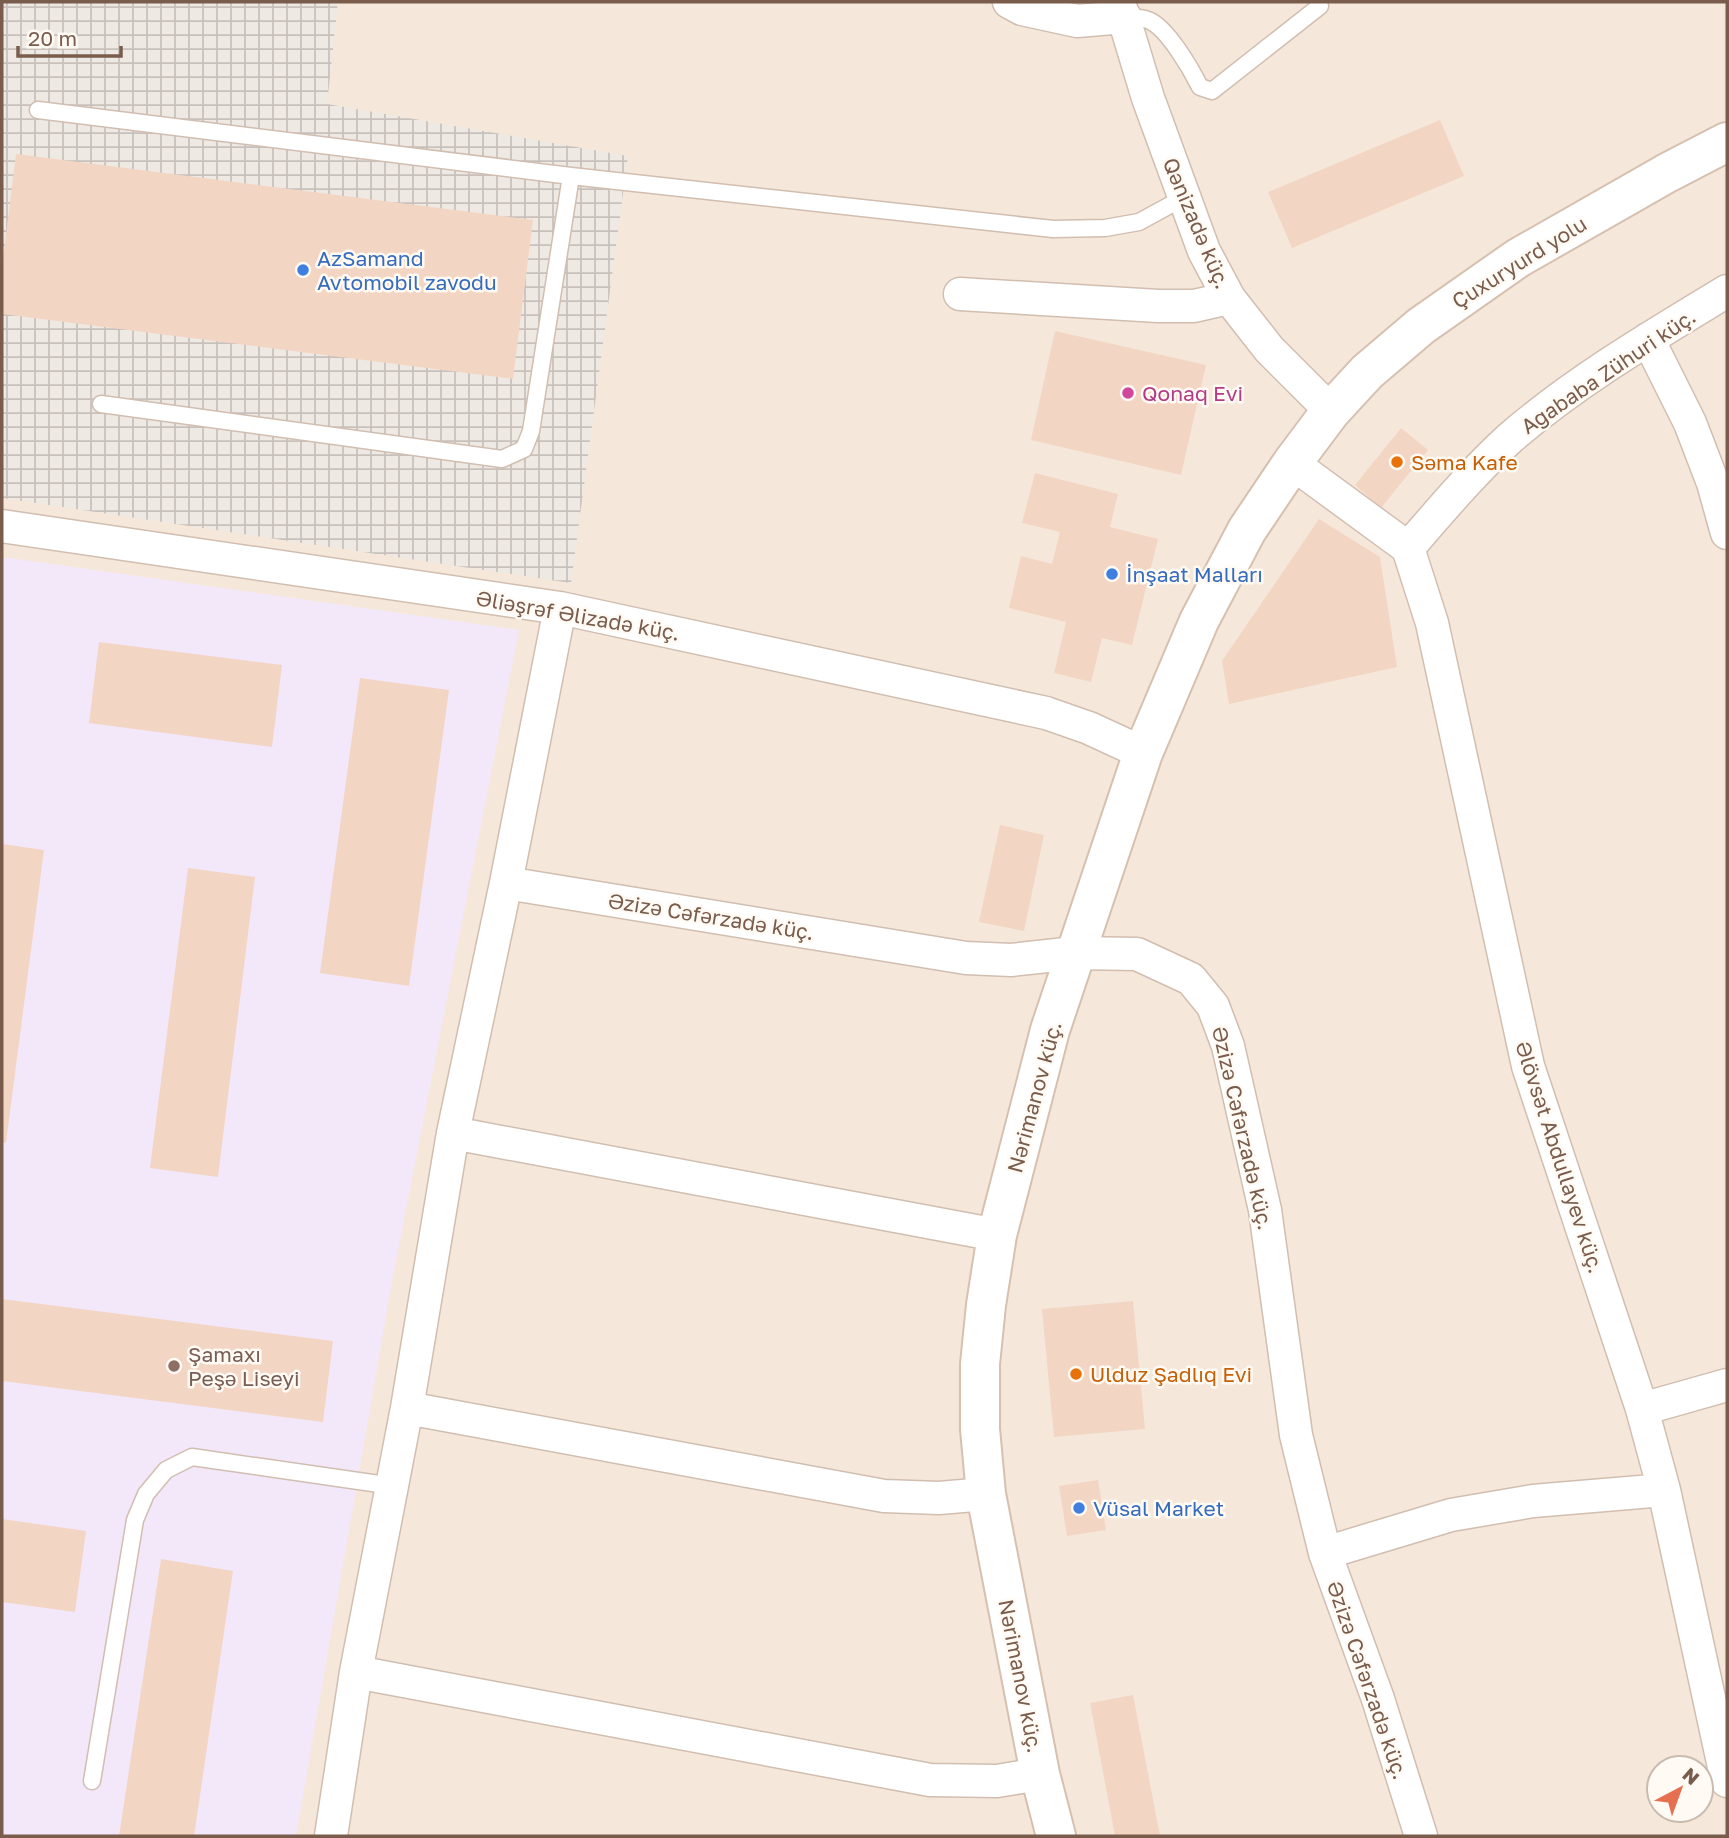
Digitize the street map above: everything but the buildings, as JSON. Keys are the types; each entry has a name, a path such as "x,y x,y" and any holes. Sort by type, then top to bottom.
{"main road":[{"name":"Çuxuryurd yolu","path":"1331,411 1367,372 1421,326 1518,258 1727,142"},
{"name":"Nərimanov küç.","path":"1056,1836 1040,1774 986,1494 980,1429 980,1364 997,1235 1050,1030 1143,753 1199,621 1247,530 1331,411"}],"street":[{"path":"1009,2 1022,9 1077,21 1122,9"},
{"name":"Qənizadə küç.","path":"1122,9 1148,98 1204,251 1229,298 1269,349 1331,411"},
{"name":"Ağababa Zühuri küç.","path":"1408,548 1460,487 1511,438 1560,398 1648,339 1727,291"},
{"path":"960,294 1158,306 1194,306 1229,298"},
{"path":"1648,339 1690,423 1713,483 1727,533"},
{"path":"1292,463 1408,548"},
{"name":"Əliəşrəf Əlizadə küç.","path":"2,526 560,608 1046,713 1089,728 1143,753"},
{"name":"Əlövsət Abdullayev küç.","path":"1408,548 1432,623 1528,1066 1642,1409 1664,1490 1727,1782"},
{"path":"331,1836 356,1672 393,1486 453,1133 560,608"},
{"name":"Əzizə Cəfərzadə küç.","path":"506,883 966,958 1011,960 1075,953 1137,954 1191,979 1213,1006 1228,1046 1265,1210 1296,1435 1325,1553 1378,1699 1421,1836"},
{"path":"453,1133 997,1235"},
{"path":"1642,1409 1727,1385"},
{"path":"407,1408 884,1496 939,1498 986,1494"},
{"path":"1325,1553 1451,1515 1533,1501 1664,1490"},
{"path":"356,1672 930,1780 997,1781 1040,1774"}],"lane":[{"path":"1122,9 1147,19 1160,28 1189,65 1200,87 1212,91 1320,6"},
{"path":"38,110 571,176 1053,229 1105,229 1139,222 1183,198"},
{"path":"101,404 502,459 524,449 531,430 571,176"},
{"path":"92,1781 135,1520 146,1494 166,1470 192,1457 393,1486"}],"shaded area":[{"path":"2,2 1727,2 1727,1836 2,1836"},
{"path":"2,2 338,2 327,104 628,156 571,583 2,498"},
{"path":"2,557 519,630 393,1276 296,1836 2,1836"}],"place":[{"name":"AzSamand Avtomobil zavodu","path":"303,270"},
{"name":"Qonaq Evi","path":"1128,393"},
{"name":"Səma Kafe","path":"1397,462"},
{"name":"İnşaat Malları","path":"1112,574"},
{"name":"Şamaxı Peşə Liseyi","path":"174,1366"},
{"name":"Ulduz Şadlıq Evi","path":"1076,1374"},
{"name":"Vüsal Market","path":"1079,1508"}]}
